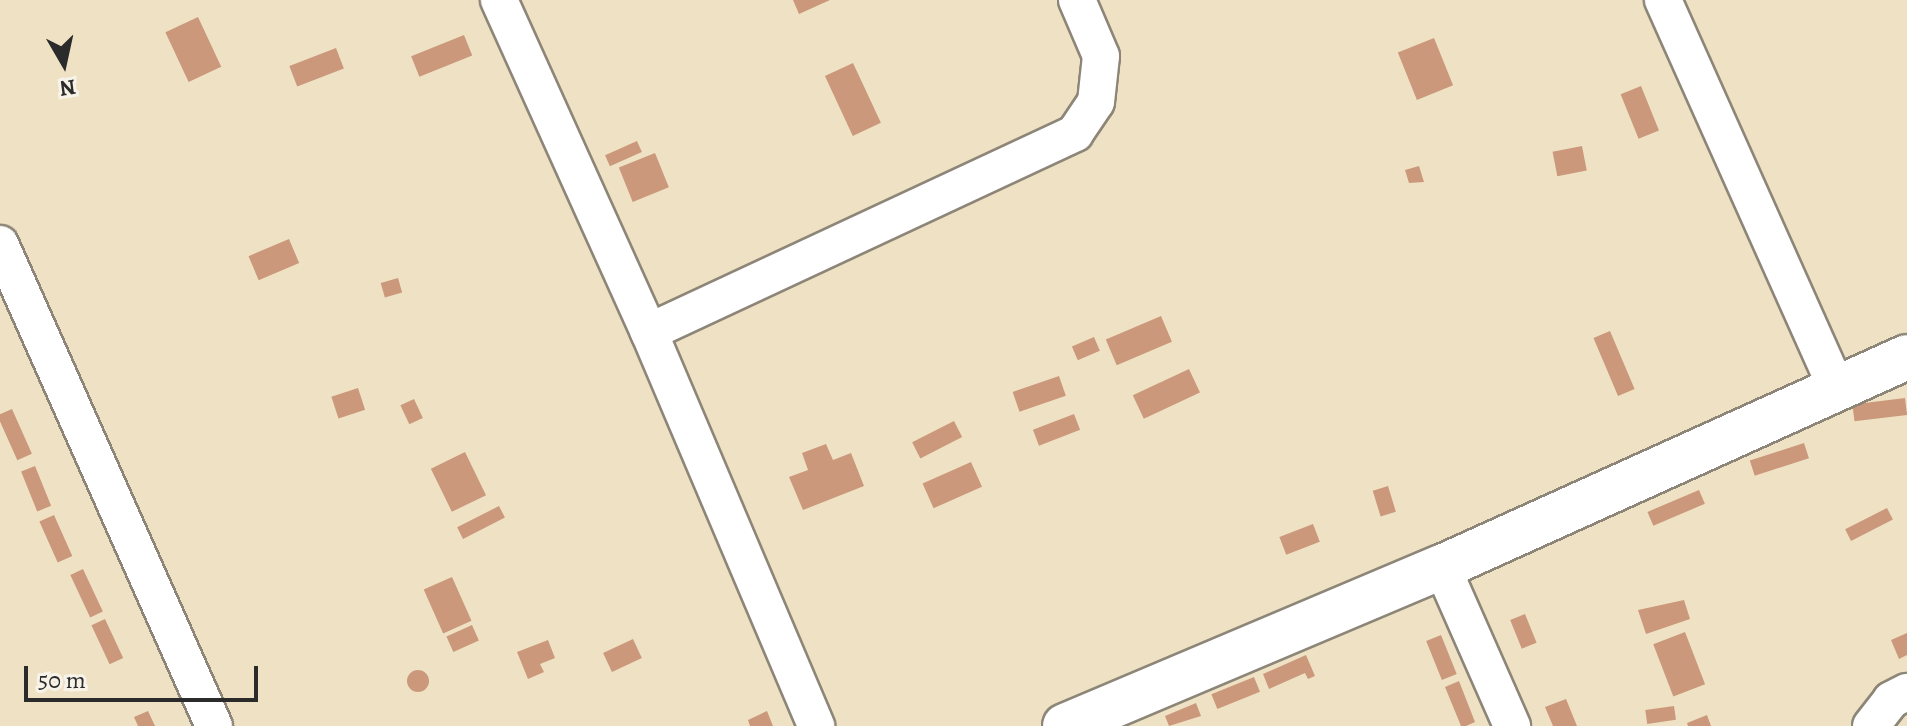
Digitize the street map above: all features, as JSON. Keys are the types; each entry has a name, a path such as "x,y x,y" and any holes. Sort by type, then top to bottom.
{"street":[{"path":"499,0 649,332 816,726"},
{"path":"649,332 1075,133 1096,102 1101,56 1077,0"},
{"path":"1663,0 1837,389"},
{"path":"0,244 214,726"},
{"path":"1065,726 1442,567 1907,357"},
{"path":"1442,567 1512,726"},
{"path":"1871,726 1891,700 1907,692"}],"building":[{"path":"793,0 830,0 799,14"},
{"path":"198,17 221,67 189,82 165,32"},
{"path":"464,35 472,55 419,77 411,56"},
{"path":"1434,38 1453,85 1417,100 1398,53"},
{"path":"336,48 344,69 297,86 289,66"},
{"path":"853,63 881,123 853,136 825,76"},
{"path":"1641,86 1659,131 1639,139 1621,94"},
{"path":"637,141 642,152 610,166 605,155"},
{"path":"1582,146 1587,171 1557,176 1553,152"},
{"path":"655,153 669,187 633,202 619,168"},
{"path":"1419,166 1424,182 1409,183 1405,170"},
{"path":"289,239 299,263 259,280 248,256"},
{"path":"398,278 402,292 385,297 381,283"},
{"path":"1161,316 1172,342 1117,365 1106,339"},
{"path":"1610,331 1635,389 1618,396 1593,338"},
{"path":"1094,337 1100,351 1078,360 1072,346"},
{"path":"1189,369 1200,393 1144,419 1133,395"},
{"path":"1059,376 1066,396 1020,412 1013,392"},
{"path":"358,388 365,410 338,419 331,397"},
{"path":"1905,398 1907,415 1854,421 1852,404"},
{"path":"414,399 423,418 409,424 400,405"},
{"path":"12,409 32,454 17,460 0,421 0,414"},
{"path":"1074,414 1080,430 1039,446 1033,430"},
{"path":"954,421 962,437 920,458 912,442"},
{"path":"1804,443 1809,458 1755,476 1750,461"},
{"path":"826,444 833,460 851,453 864,486 803,510 789,477 808,470 802,453"},
{"path":"465,452 486,495 452,512 431,469"},
{"path":"971,462 982,487 934,508 923,484"},
{"path":"35,466 51,506 37,511 21,472"},
{"path":"1388,486 1396,512 1381,516 1373,491"},
{"path":"1699,490 1705,504 1653,526 1647,512"},
{"path":"499,506 505,518 463,539 457,527"},
{"path":"1887,508 1893,520 1851,541 1845,529"},
{"path":"54,515 72,556 58,563 39,522"},
{"path":"1313,524 1320,542 1286,555 1279,537"},
{"path":"83,569 103,612 90,618 70,575"},
{"path":"452,577 472,621 443,633 424,590"},
{"path":"1684,600 1690,619 1646,634 1638,610"},
{"path":"1525,614 1537,643 1522,649 1510,620"},
{"path":"105,619 123,658 110,664 91,625"},
{"path":"472,625 479,641 453,652 446,636"},
{"path":"1685,632 1705,684 1673,696 1653,644"},
{"path":"1907,633 1907,655 1899,659 1891,640"},
{"path":"1441,635 1457,674 1442,680 1426,641"},
{"path":"633,639 642,658 612,672 603,653"},
{"path":"548,640 555,658 540,664 544,672 528,679 517,652"},
{"path":"1306,655 1315,676 1308,679 1305,673 1269,689 1263,674"},
{"path":"414,670 422,670 429,681 422,692 414,692 407,685 407,677"},
{"path":"1254,677 1260,692 1217,709 1211,694"},
{"path":"1459,681 1475,722 1466,726 1461,726 1445,687"},
{"path":"1566,699 1577,726 1553,726 1545,707"},
{"path":"1196,703 1201,716 1169,726 1165,716"},
{"path":"1674,706 1676,720 1647,724 1645,710"},
{"path":"148,711 155,726 138,726 134,717"},
{"path":"767,711 773,726 750,726 748,720"},
{"path":"1707,715 1711,726 1688,726 1687,723"}]}
